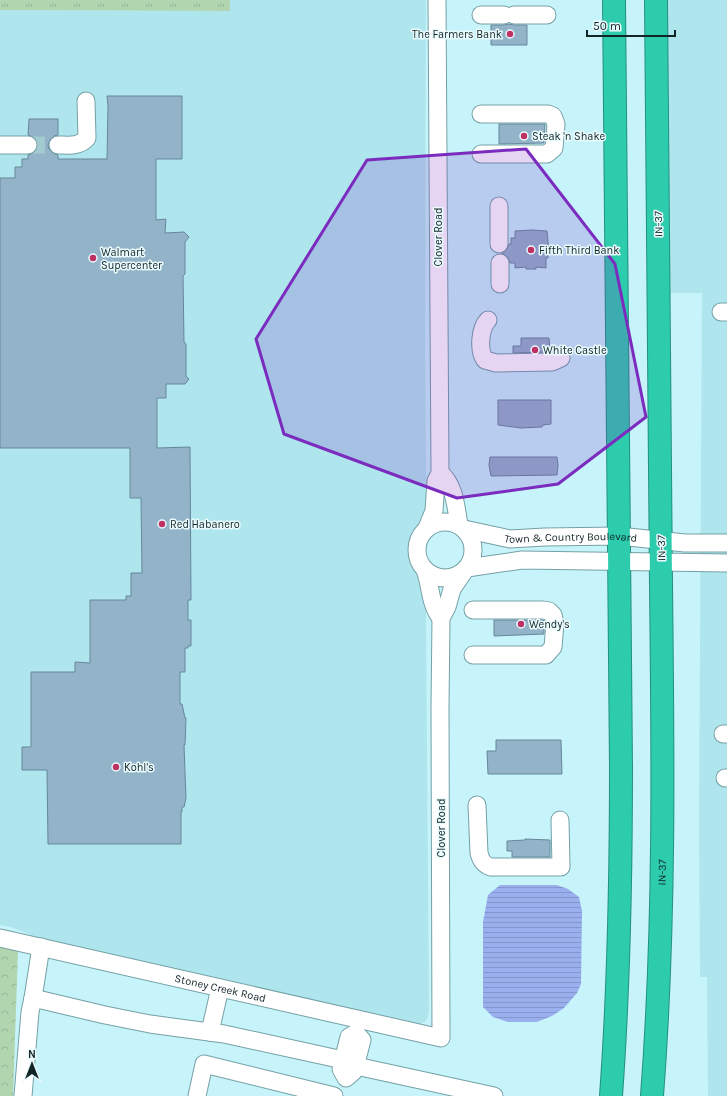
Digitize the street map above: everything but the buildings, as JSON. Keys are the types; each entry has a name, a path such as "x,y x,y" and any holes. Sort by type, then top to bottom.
{"highway":[{"path":"611,1096 620,889 621,759 614,0"},
{"name":"IN-37","path":"652,1096 660,948 662,850 656,0"}],"street":[{"name":"Clover Road","path":"427,528 434,511 436,481 440,473 437,0"},
{"path":"481,16 547,15"},
{"path":"58,145 78,145 87,138 86,101"},
{"path":"481,114 548,114 553,116 556,124 554,148 547,154 481,154"},
{"path":"0,145 28,145"},
{"path":"499,206 499,244"},
{"path":"500,263 500,284"},
{"path":"488,320 482,330 482,354 485,360 496,363 552,362 561,358"},
{"path":"440,473 447,478 462,527 470,536 473,544 473,552 472,560 466,569 458,575 450,578 432,576 419,562 417,543 421,535 427,528 439,522 446,522 462,527"},
{"name":"Town & Country Boulevard","path":"462,527 510,539 619,536 661,551 727,563"},
{"name":"Town & Country Boulevard","path":"466,569 522,560 620,561 661,551 685,543 727,544"},
{"name":"Clover Road","path":"441,1038 441,618 447,607 452,589 466,569"},
{"name":"Clover Road","path":"425,570 429,581 435,612 441,618"},
{"path":"473,610 543,610 549,611 553,615 555,623 553,647 546,655 473,655"},
{"path":"476,805 479,853 485,865 491,867 561,867 560,820"},
{"name":"Stoney Creek Road","path":"0,938 220,988 357,1026 441,1038"},
{"path":"23,1096 30,1012 41,947"},
{"path":"210,1032 220,988"},
{"path":"33,998 105,1016 236,1036 348,1068 440,1090 494,1096"},
{"path":"342,1096 348,1068 349,1037 357,1026"},
{"path":"197,1096 204,1064 334,1096"}],"highlighted area":[{"path":"526,149 615,264 646,417 558,484 457,498 284,434 256,339 367,160"}],"shaded area":[{"path":"230,0 426,0 425,357 427,486 426,508 419,522 414,565 419,574 426,610 429,1009 428,1017 425,1022 416,1025 51,943 11,927 0,925 0,10 230,11"},
{"path":"664,0 727,0 727,1096 708,1096 707,977 700,977 699,824 702,293 666,293"}],"green space":[{"path":"0,0 230,0 230,11 0,10"},
{"path":"0,947 18,951 13,1096 0,1096"}],"water":[{"path":"500,885 557,885 568,889 579,897 582,911 581,984 577,993 564,1008 552,1016 537,1022 508,1022 493,1017 483,1007 483,922 488,895"}],"tunnel":[{"path":"28,145 58,145"}],"place":[{"name":"The Farmers Bank","path":"510,34"},
{"name":"Steak 'n Shake","path":"524,136"},
{"name":"Fifth Third Bank","path":"531,250"},
{"name":"Walmart Supercenter","path":"93,258"},
{"name":"White Castle","path":"535,350"},
{"name":"Red Habanero","path":"162,524"},
{"name":"Wendy's","path":"521,624"},
{"name":"Kohl's","path":"116,767"}]}
